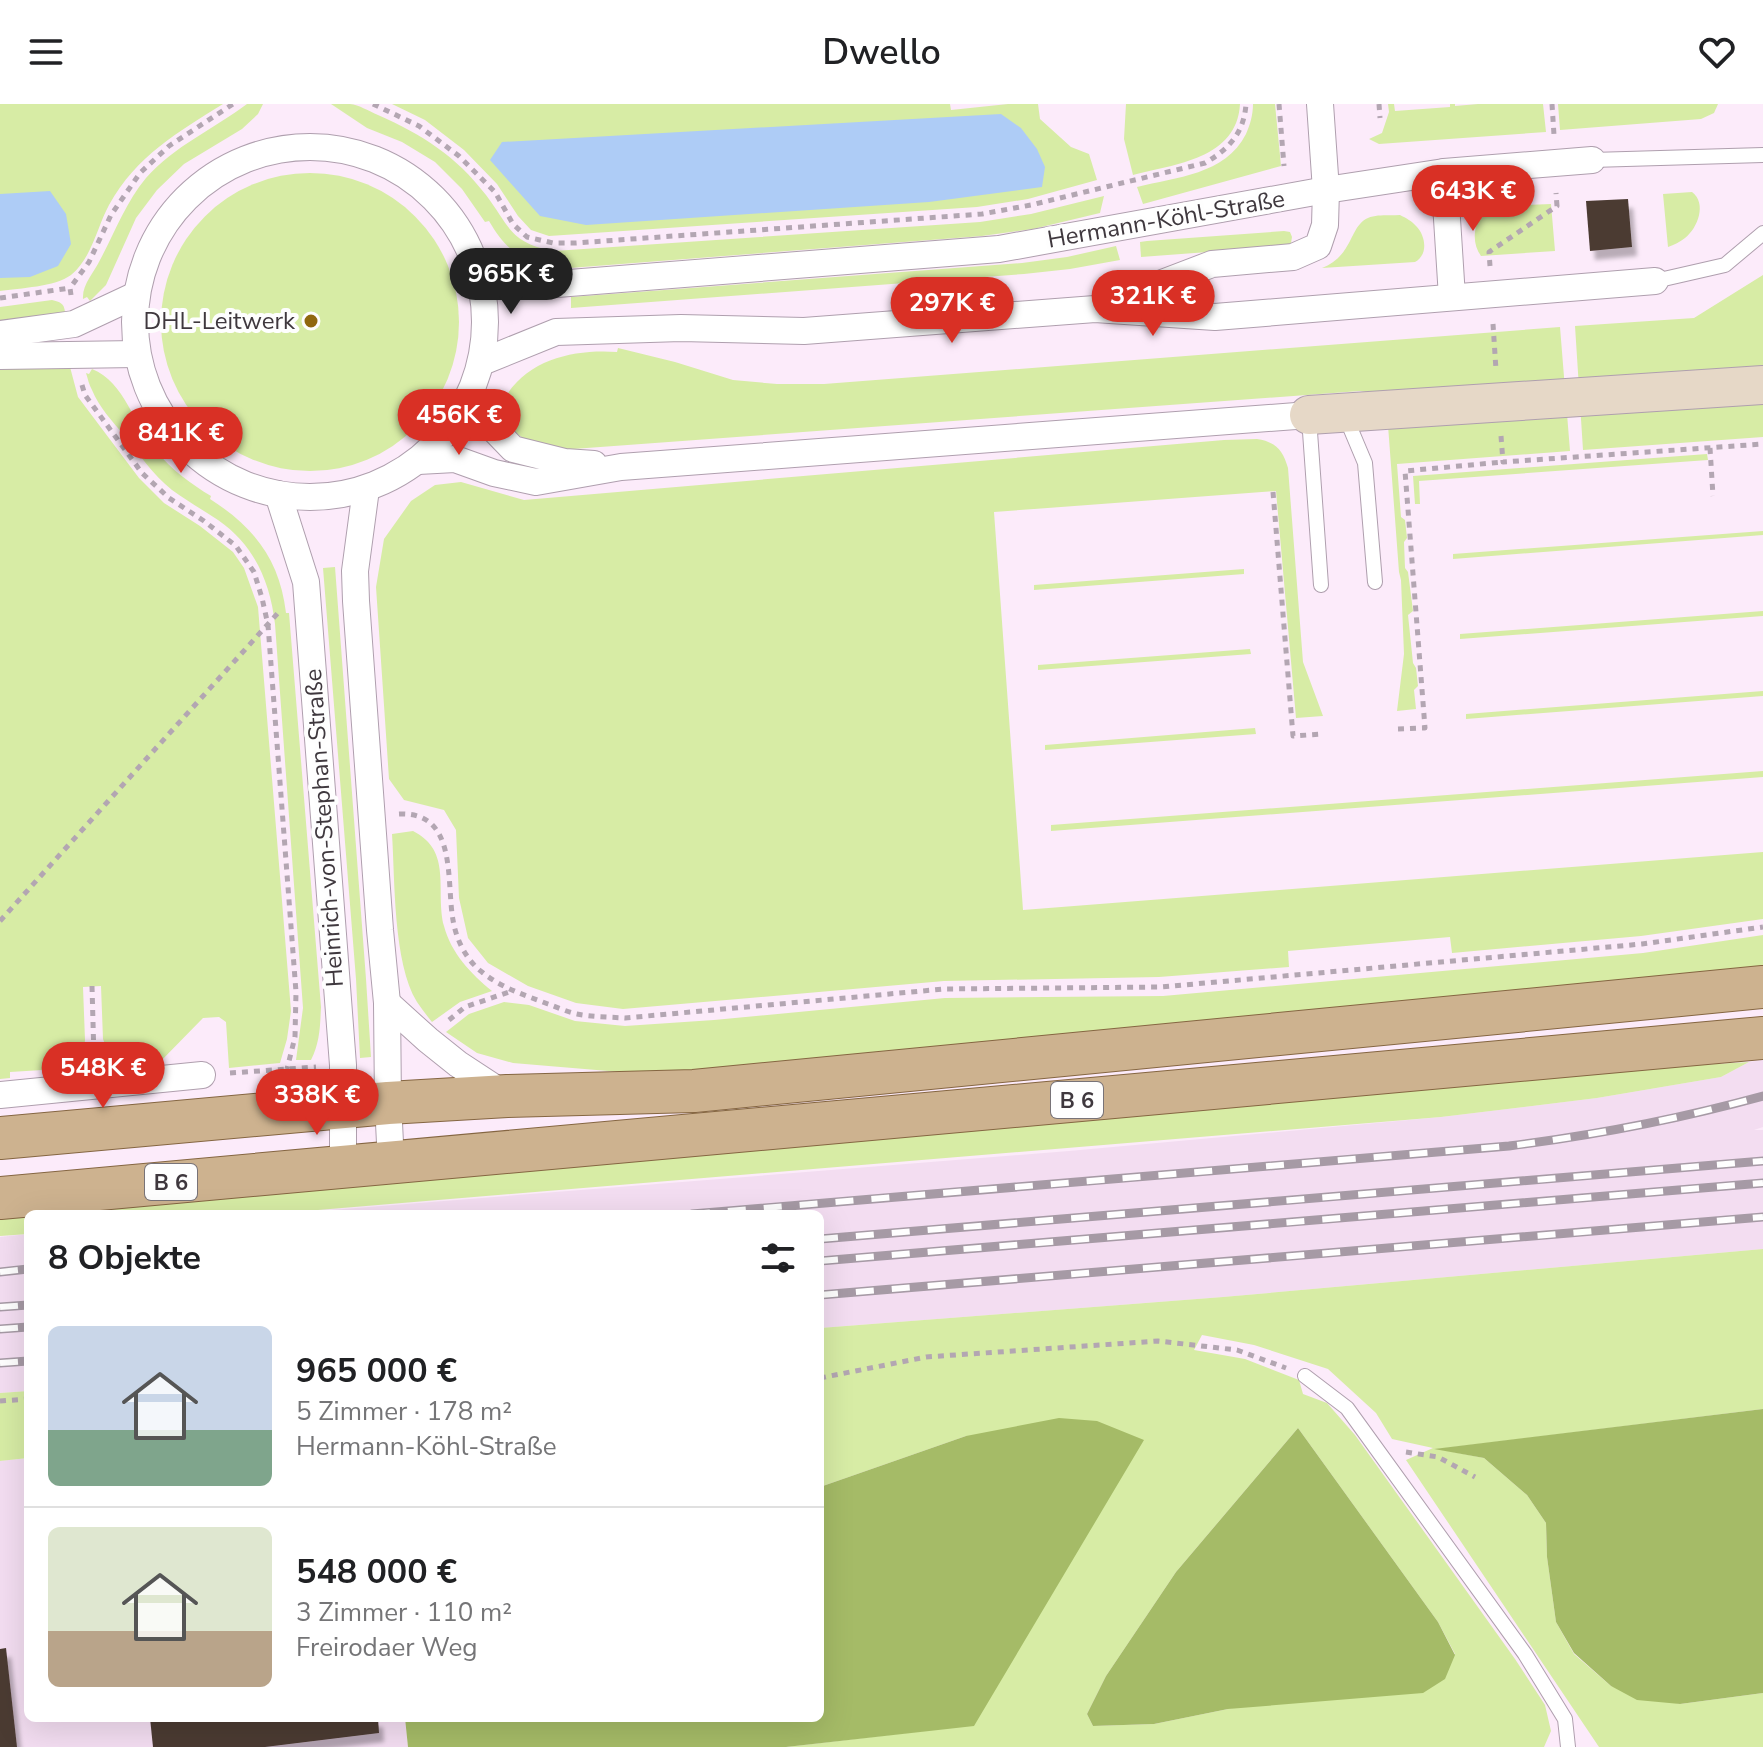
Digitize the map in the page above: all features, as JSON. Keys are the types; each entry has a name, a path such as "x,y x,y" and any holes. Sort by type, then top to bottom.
{"main road":[{"name":"B 6","path":"0,1138 388,1103 694,1091 1763,987"},
{"name":"B 6","path":"0,1198 1763,1038"}],"street":[{"path":"1095,309 1212,264 1293,257 1318,246 1325,225 1326,190 1320,104"},
{"path":"328,147 386,163 434,197 468,245 479,273 485,303 486,332 482,362 471,393 457,419 418,461 366,489 307,497 278,494 249,486 222,473 197,456 158,411 137,354 134,325 136,295 143,266 171,214 214,175 268,151 328,147"},
{"name":"Hermann-Köhl-Straße","path":"479,273 557,284 999,249 1444,172 1592,160"},
{"path":"1444,172 1452,297"},
{"path":"482,362 556,332 681,328 804,331 1095,309 1215,317 1655,281"},
{"path":"0,334 74,324 136,295"},
{"path":"0,356 137,354"},
{"path":"418,461 455,459 494,473 536,482 621,467 1309,415 1763,385"},
{"path":"471,393 486,421 513,449 565,462 621,467"},
{"name":"Heinrich-von-Stephan-Straße","path":"366,489 355,571 356,601 387,1003 391,1163"},
{"name":"Heinrich-von-Stephan-Straße","path":"278,494 306,582 342,1056 343,1166"},
{"path":"387,1003 458,1064 507,1096"},
{"path":"0,1095 202,1075"}],"lane":[{"path":"1592,160 1763,155"},
{"path":"1655,281 1725,265 1763,233"},
{"path":"1321,585 1309,415 1349,425 1365,463 1375,582"},
{"path":"1305,1376 1347,1408 1525,1654 1565,1719 1568,1747"}],"path":[{"path":"74,324 70,288 89,262 111,215 140,173 169,146 233,104"},
{"path":"373,104 419,126 459,156 495,192 513,224 527,237 553,243 982,214 1031,205 1205,163 1225,151 1239,131 1246,104"},
{"path":"1279,104 1284,166"},
{"path":"1379,104 1380,118"},
{"path":"1496,371 1489,252 1557,206 1552,104"},
{"path":"0,298 70,288"},
{"path":"77,354 85,395 142,473 169,498 236,546 254,572 262,598 268,625 296,992 295,1037 287,1069"},
{"path":"1501,432 1503,462"},
{"path":"1398,729 1425,728 1405,471 1763,444"},
{"path":"1710,448 1713,496"},
{"path":"1273,492 1293,736 1323,734"},
{"path":"0,921 306,582"},
{"path":"372,816 406,814 425,819 440,833 447,855 453,921 461,948 480,972 513,991 575,1013 625,1018 944,989 1161,987 1642,944 1763,927"},
{"path":"92,986 94,1060"},
{"path":"428,1040 465,1007 513,991"},
{"path":"824,1377 926,1357 1158,1341 1237,1350 1305,1376"},
{"path":"0,1401 24,1399"},
{"path":"1382,1456 1409,1451 1438,1457 1475,1477"}],"shaded area":[{"path":"1763,1060 1763,1127 1754,1130 1763,1130 1763,1249 1223,1297 824,1328 824,1210 331,1210 1069,1151 1441,1117 1597,1098 1721,1077 1749,1062"},
{"path":"24,1234 24,1391 0,1393 0,1237"},
{"path":"24,1458 24,1722 405,1722 408,1747 0,1747 0,1461"}],"green space":[{"path":"0,104 223,104 159,147 132,172 109,205 84,260 71,275 47,285 0,291"},
{"path":"247,104 263,104 258,114 242,129 184,164 157,190 136,218 106,285 90,301 87,297 83,299 86,283 146,178 182,147"},
{"path":"331,104 360,107 424,139 451,158 475,181 512,232 539,248 554,251 980,222 1031,214 1104,196 1100,213 1033,229 982,236 570,268 569,265 531,260 513,250 435,162 402,142 367,128"},
{"path":"392,104 950,104 951,110 1038,104 1040,119 1071,147 1089,154 1097,180 1028,199 977,207 549,236 531,230 497,184 464,150 425,120"},
{"path":"1126,104 1240,104 1228,137 1216,148 1185,162 1133,175 1124,139"},
{"path":"1253,104 1275,104 1281,166 1143,204 1137,187 1198,172 1226,158 1237,148 1246,134"},
{"path":"1388,104 1394,104 1395,111 1450,107 1450,104 1543,104 1546,132 1379,144 1369,139 1382,133 1389,112"},
{"path":"1558,104 1718,104 1714,113 1701,119 1560,130"},
{"path":"310,173 339,176 367,185 393,198 415,217 434,239 447,265 456,293 459,322 456,351 447,379 434,405 415,427 393,446 367,459 339,468 310,471 281,468 253,459 227,446 205,427 186,405 173,379 164,351 161,322 164,293 173,265 186,239 205,217 227,198 253,185 281,176"},
{"path":"1692,192 1699,202 1697,222 1690,234 1668,247 1663,194"},
{"path":"1551,204 1555,251 1481,256 1475,232 1478,222 1485,215 1505,207"},
{"path":"1400,215 1413,223 1422,236 1424,250 1415,262 1322,268 1341,255 1364,220 1375,216"},
{"path":"1290,232 1292,237 1287,246 1141,257 1140,242"},
{"path":"1116,246 1120,260 1070,269 571,308 571,297 1022,263"},
{"path":"1763,275 1763,437 1583,450 1575,326 1694,318"},
{"path":"52,300 61,303 65,312 0,323 0,307"},
{"path":"1560,327 1570,451 1397,464 1401,517 1405,520 1407,538 1404,542 1405,568 1413,611 1408,615 1418,686 1414,690 1416,709 1397,711 1404,654 1387,412 1380,400 1369,393 1360,391 573,449 547,447 526,440 509,425 499,400 503,401 524,375 538,366 568,355 617,352 618,348 733,380 824,384"},
{"path":"70,367 78,397 139,478 164,503 233,552 244,568 258,607 291,1011 280,1063 229,1068 226,1022 219,1017 203,1018 157,1065 123,1067 109,1055 103,1039 101,986 83,987 85,1040 83,1058 75,1068 10,1072 10,1078 0,1079 0,368"},
{"path":"92,369 103,375 121,394 149,442 163,459 252,533 278,577 286,613 289,613 321,1007 318,1041 311,1060 296,1060 303,1008 275,624 269,593 251,553 231,530 165,484 106,414 86,373 89,374"},
{"path":"1257,439 1278,448 1288,468 1303,662 1323,716 1296,718 1276,491 994,512 1023,910 1763,852 1763,919 1641,936 1452,953 1450,937 1288,951 1289,967 1159,977 944,981 623,1009 576,1003 528,986 488,963 468,938 459,898 456,830 444,810 404,800 389,779 376,587 384,539 411,501 435,485 461,482 524,500"},
{"path":"1707,454 1708,460 1419,481 1420,504 1415,504 1413,476"},
{"path":"1763,531 1763,535 1453,559 1453,554"},
{"path":"335,567 371,1057 360,1058 323,568"},
{"path":"1244,569 1244,574 1034,590 1034,585"},
{"path":"1763,611 1763,616 1460,639 1460,634"},
{"path":"1250,649 1251,654 1038,670 1038,665"},
{"path":"1763,691 1763,696 1466,719 1466,714"},
{"path":"1255,728 1256,734 1045,750 1045,745"},
{"path":"1763,771 1763,777 1051,831 1051,825"},
{"path":"413,831 425,839 438,861 447,936 469,970 492,991 460,1002 432,1022 409,985 399,944 392,834"},
{"path":"1763,935 1763,971 710,1072 632,1073 513,1063 477,1053 446,1032 469,1014 504,1002 529,1005 575,1021 625,1026 945,998 1163,996 1643,953"},
{"path":"1749,1062 1721,1077 1597,1098 1441,1117 318,1210 65,1210 1530,1075"},
{"path":"24,1214 24,1234 0,1236 0,1216"},
{"path":"1763,1249 1763,1409 1438,1449 1484,1458 1527,1495 1546,1523 1547,1557 1556,1622 1574,1654 1611,1686 1680,1704 1763,1693 1763,1747 1599,1747 1406,1460 1433,1448 1392,1439 1376,1413 1328,1369 1254,1345 1202,1335 1194,1350 1245,1359 1299,1380 1303,1394 1327,1403 1355,1435 1545,1705 1551,1731 1544,1747 786,1747 974,1725 966,1436 824,1486 824,1328 1223,1297","holes":["1298,1428 1438,1622 1455,1654 1154,1724 1093,1726 1087,1714 1106,1676 1176,1572"]},
{"path":"24,1391 24,1458 0,1461 0,1393"},
{"path":"1763,1409 1763,1693 1680,1704 1637,1700 1611,1686 1574,1653 1556,1622 1547,1557 1546,1523 1527,1495 1484,1458 1434,1449"},
{"path":"1059,1418 1097,1421 1144,1440 974,1726 786,1747 408,1747 405,1722 824,1722 824,1486 966,1436"},
{"path":"1298,1428 1438,1622 1455,1655 1445,1679 1423,1693 1228,1709 1154,1724 1093,1726 1087,1714 1106,1676 1176,1572"}],"water":[{"path":"1001,114 1021,128 1037,149 1045,167 1042,187 929,202 586,225 540,216 490,160 502,142"},
{"path":"50,191 66,214 71,244 58,266 30,277 0,278 0,194"}],"building":[{"path":"1628,199 1632,247 1590,251 1586,201"},
{"path":"6,1648 17,1747 0,1747 0,1649"},
{"path":"150,1722 378,1722 379,1733 265,1747 153,1747"}],"railway":[{"path":"740,1210 1509,1146 1637,1126 1763,1096"},
{"path":"824,1239 1763,1161"},
{"path":"824,1261 1763,1183"},
{"path":"824,1295 1763,1217"},
{"path":"0,1272 24,1269"},
{"path":"0,1307 24,1305"},
{"path":"0,1329 24,1327"},
{"path":"0,1363 24,1361"}],"place":[{"name":"DHL-Leitwerk","path":"311,321"}]}
